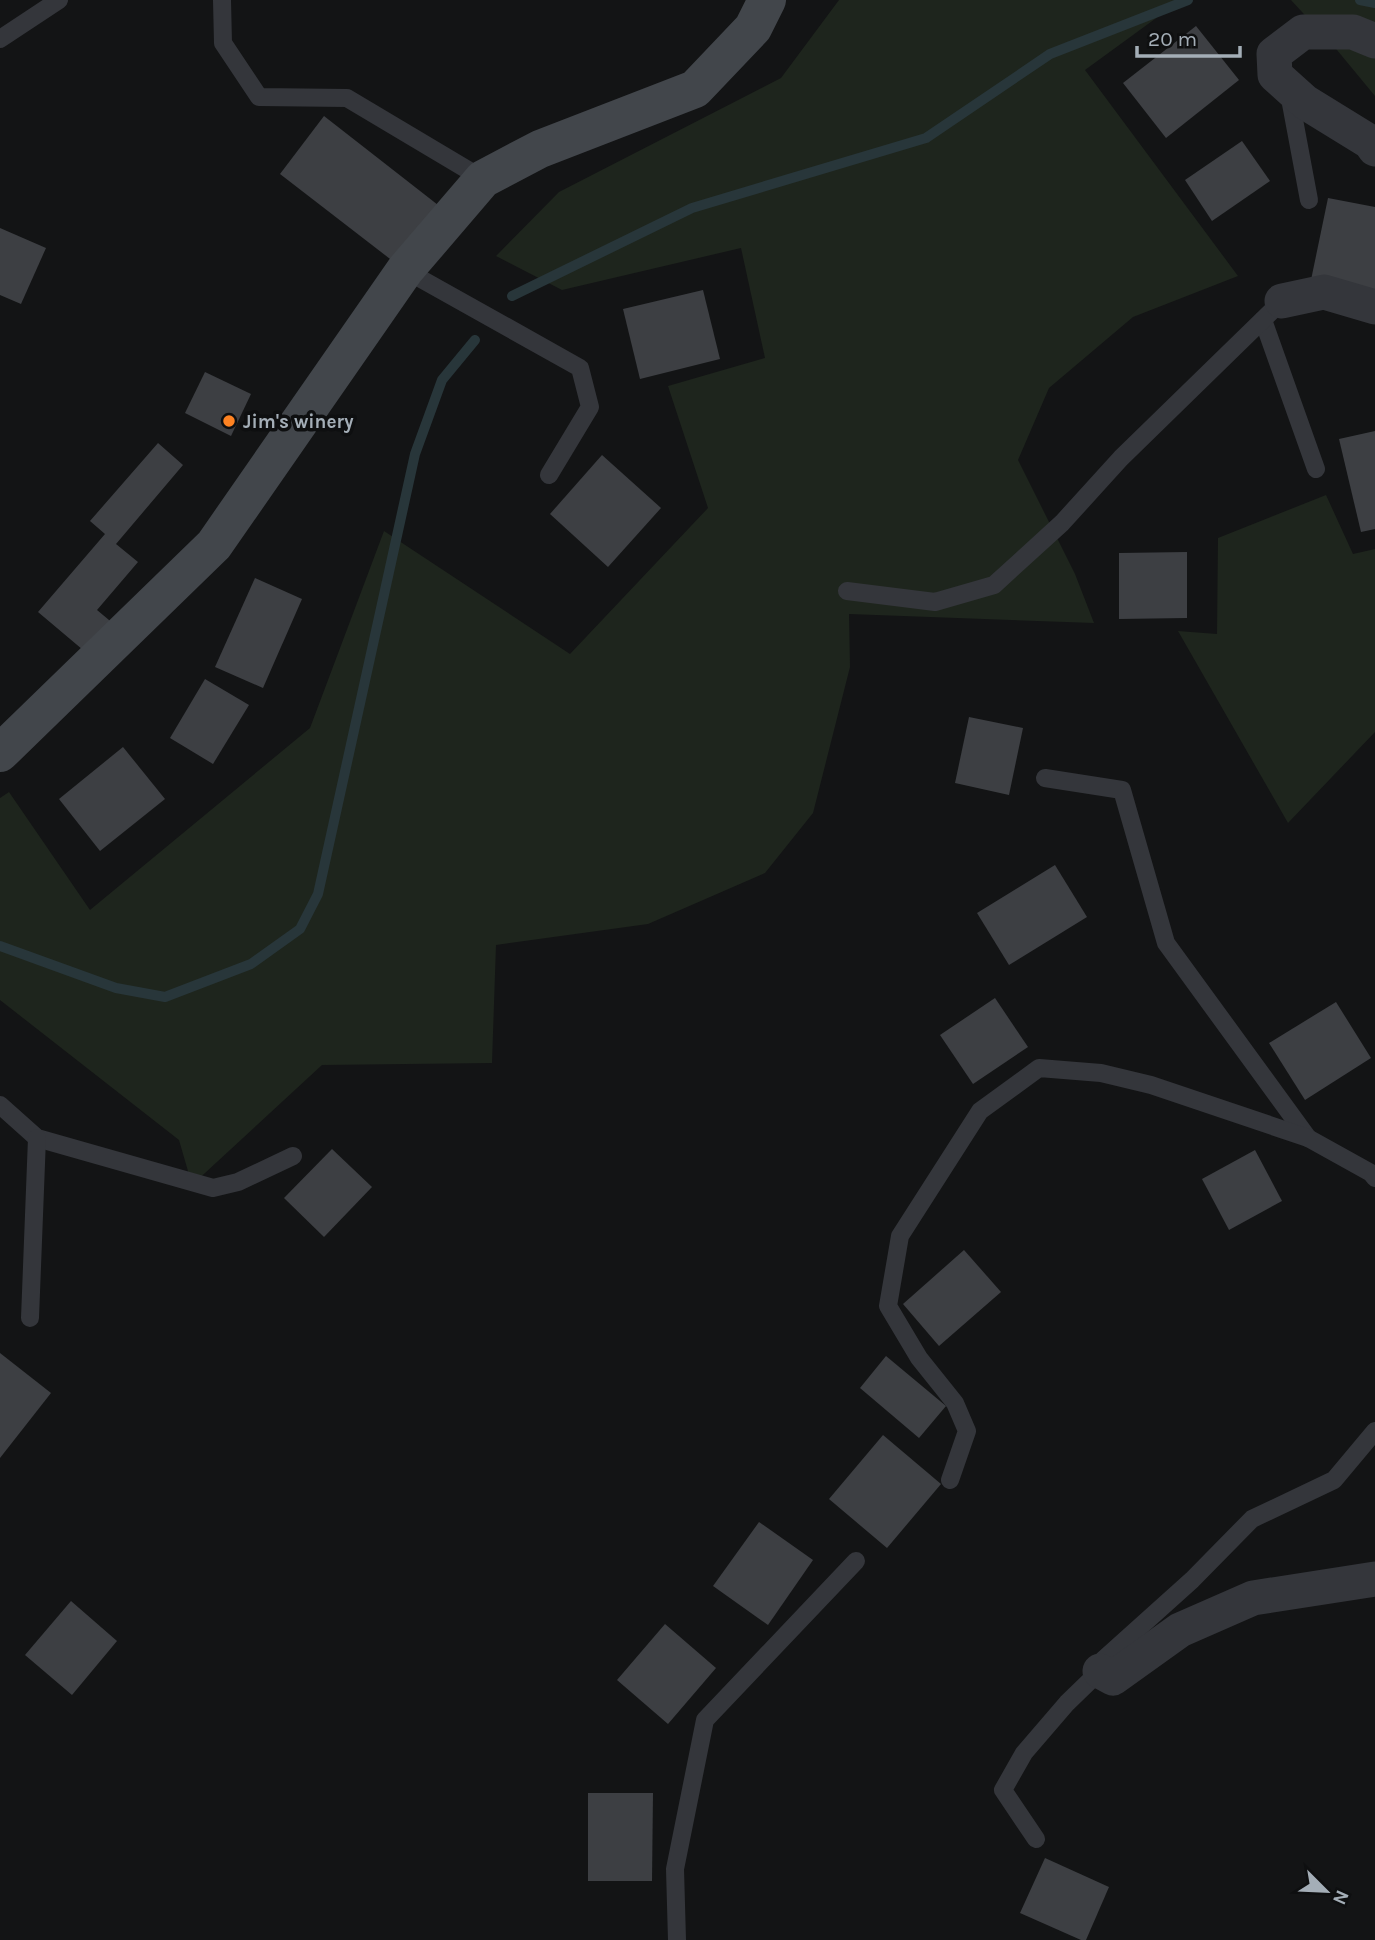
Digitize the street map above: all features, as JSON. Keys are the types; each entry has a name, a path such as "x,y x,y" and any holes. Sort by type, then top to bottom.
{"street":[{"path":"0,753 214,545 404,270 483,179 540,149 695,89 753,28 767,0"},
{"path":"1375,41 1353,32 1303,32 1274,54 1275,75 1305,102 1370,142 1375,149"},
{"path":"1272,310 1324,292 1375,307"},
{"path":"1100,1671 1113,1678 1180,1630 1253,1598 1375,1579"}],"lane":[{"path":"0,39 59,0"},
{"path":"222,0 223,43 259,97 347,98 483,179"},
{"path":"1287,86 1308,200"},
{"path":"404,270 580,368 590,407 549,475"},
{"path":"847,591 935,602 994,585 1062,523 1121,457 1272,310 1316,469"},
{"path":"1045,778 1122,790 1166,943 1308,1138"},
{"path":"950,1480 967,1431 955,1403 919,1358 888,1306 900,1236 980,1111 1039,1068 1101,1073 1151,1085 1308,1138 1375,1178"},
{"path":"0,1105 37,1138 213,1188 238,1182 293,1156"},
{"path":"30,1318 37,1138"},
{"path":"1036,1839 1003,1790 1024,1753 1067,1703 1100,1671 1103,1660 1192,1580 1252,1519 1334,1480 1375,1431"},
{"path":"677,1940 675,1869 705,1720 856,1562"}],"shaded area":[{"path":"839,0 1181,0 1085,70 1238,276 1133,317 1049,388 1018,460 1075,574 1094,623 849,614 850,667 813,813 765,873 648,924 496,945 492,1063 322,1065 192,1185 179,1140 0,1000 0,798 9,792 90,910 310,728 384,531 570,654 708,508 668,386 765,358 741,248 562,290 496,256 559,192 781,78"},
{"path":"1291,0 1375,0 1375,96 1337,50"},
{"path":"1326,495 1353,554 1375,549 1375,732 1288,823 1178,631 1217,634 1218,538"}],"building":[{"path":"1196,26 1239,80 1166,138 1123,83"},
{"path":"324,116 438,205 394,262 280,174"},
{"path":"1242,141 1270,181 1212,221 1185,180"},
{"path":"1328,198 1375,207 1375,293 1311,280"},
{"path":"0,228 46,248 21,304 0,295"},
{"path":"703,290 720,359 640,379 623,309"},
{"path":"205,372 251,394 231,436 185,413"},
{"path":"1375,431 1375,529 1361,532 1339,439"},
{"path":"158,443 183,465 116,544 138,562 97,610 115,625 89,655 38,612 105,534 90,521"},
{"path":"602,455 661,508 608,567 550,514"},
{"path":"1187,552 1187,618 1119,619 1119,553"},
{"path":"255,578 302,599 263,688 215,667"},
{"path":"205,679 249,705 213,764 170,738"},
{"path":"969,717 1023,728 1009,795 955,783"},
{"path":"123,747 165,799 100,851 59,799"},
{"path":"1055,865 1087,917 1009,965 977,913"},
{"path":"995,998 1028,1047 973,1084 940,1035"},
{"path":"1336,1002 1371,1058 1305,1100 1269,1043"},
{"path":"332,1149 372,1187 324,1237 284,1198"},
{"path":"1255,1150 1282,1201 1229,1230 1202,1179"},
{"path":"964,1250 1001,1292 939,1346 903,1304"},
{"path":"0,1353 51,1393 0,1458"},
{"path":"886,1356 946,1406 919,1438 860,1388"},
{"path":"883,1435 941,1484 887,1548 829,1499"},
{"path":"759,1522 813,1560 768,1625 713,1586"},
{"path":"71,1601 117,1641 72,1695 25,1655"},
{"path":"665,1624 716,1668 668,1724 617,1680"},
{"path":"588,1793 653,1793 652,1881 588,1881"},
{"path":"1045,1858 1109,1887 1086,1940 1020,1913"}],"waterway":[{"path":"512,296 692,208 926,138 1050,54 1188,0"},
{"path":"1360,0 1375,3"},
{"path":"0,946 116,988 165,997 251,964 300,929 318,894 415,454 442,380 475,340"}],"place":[{"name":"Jim's winery","path":"229,421"}]}
